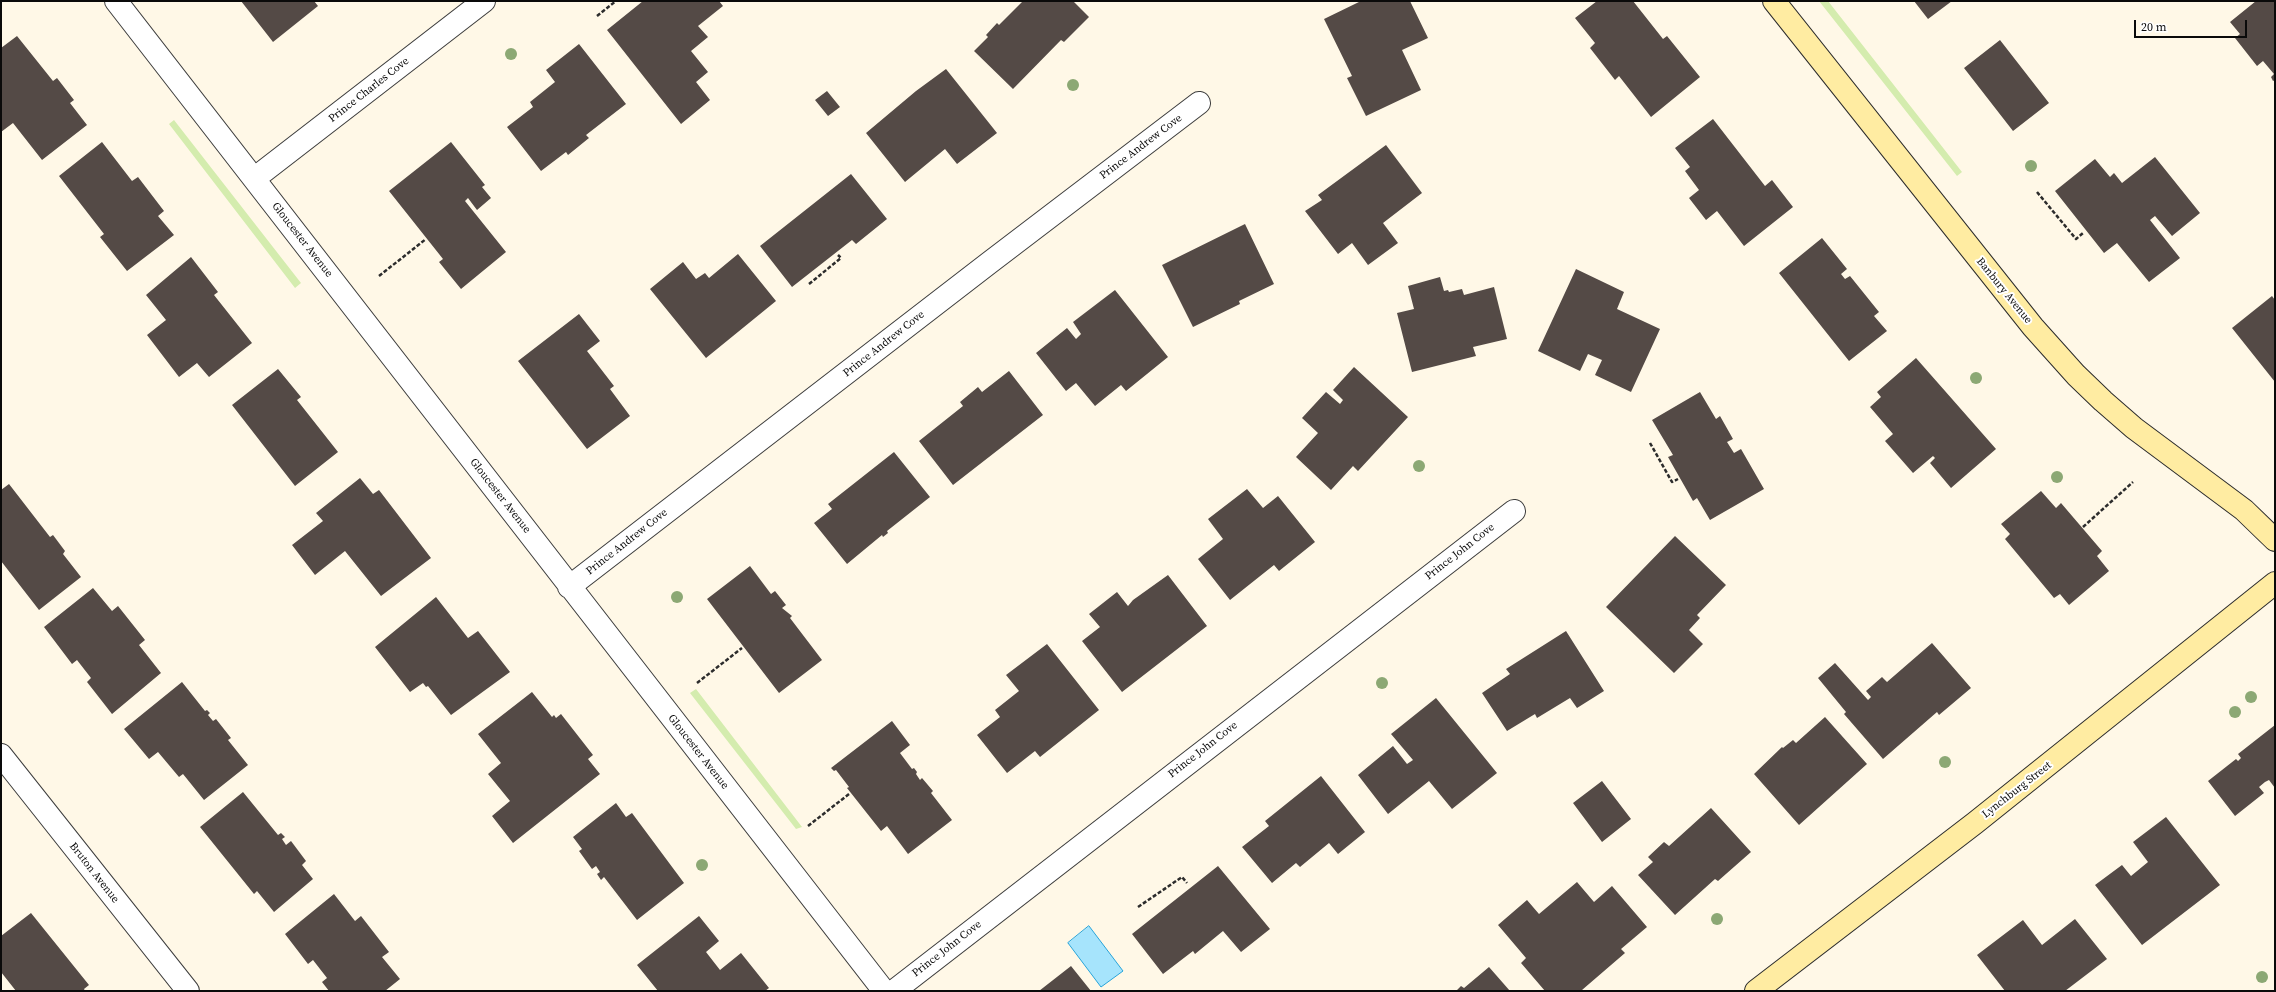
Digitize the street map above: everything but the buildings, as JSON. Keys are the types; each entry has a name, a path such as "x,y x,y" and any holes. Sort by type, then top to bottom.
{"street":[{"name":"Gloucester Avenue","path":"116,1 255,178 569,587 884,991"},
{"name":"Prince Charles Cove","path":"255,178 484,1"},
{"name":"Banbury Avenue","path":"1774,1 2033,327 2076,375 2134,428 2244,510 2275,540"},
{"name":"Prince Andrew Cove","path":"569,587 1199,103"},
{"name":"Prince John Cove","path":"894,991 1514,511"},
{"name":"Lynchburg Street","path":"1756,991 1975,823 2275,584"},
{"name":"Bruton Avenue","path":"1,755 188,991"}],"path":[{"path":"597,16 616,1"},
{"path":"2037,192 2076,239 2083,234"},
{"path":"379,276 426,239"},
{"path":"809,284 841,258 838,255"},
{"path":"1650,443 1672,482 1678,479"},
{"path":"2084,527 2133,482"},
{"path":"697,683 742,648"},
{"path":"808,826 849,794"},
{"path":"1138,907 1182,877 1187,883"}],"green space":[{"path":"1819,1 1828,1 1962,172 1957,176"},
{"path":"174,120 301,283 295,288 169,124"},
{"path":"696,689 802,827 796,829 690,693"}],"water":[{"path":"1089,926 1123,971 1101,987 1068,943"}]}
